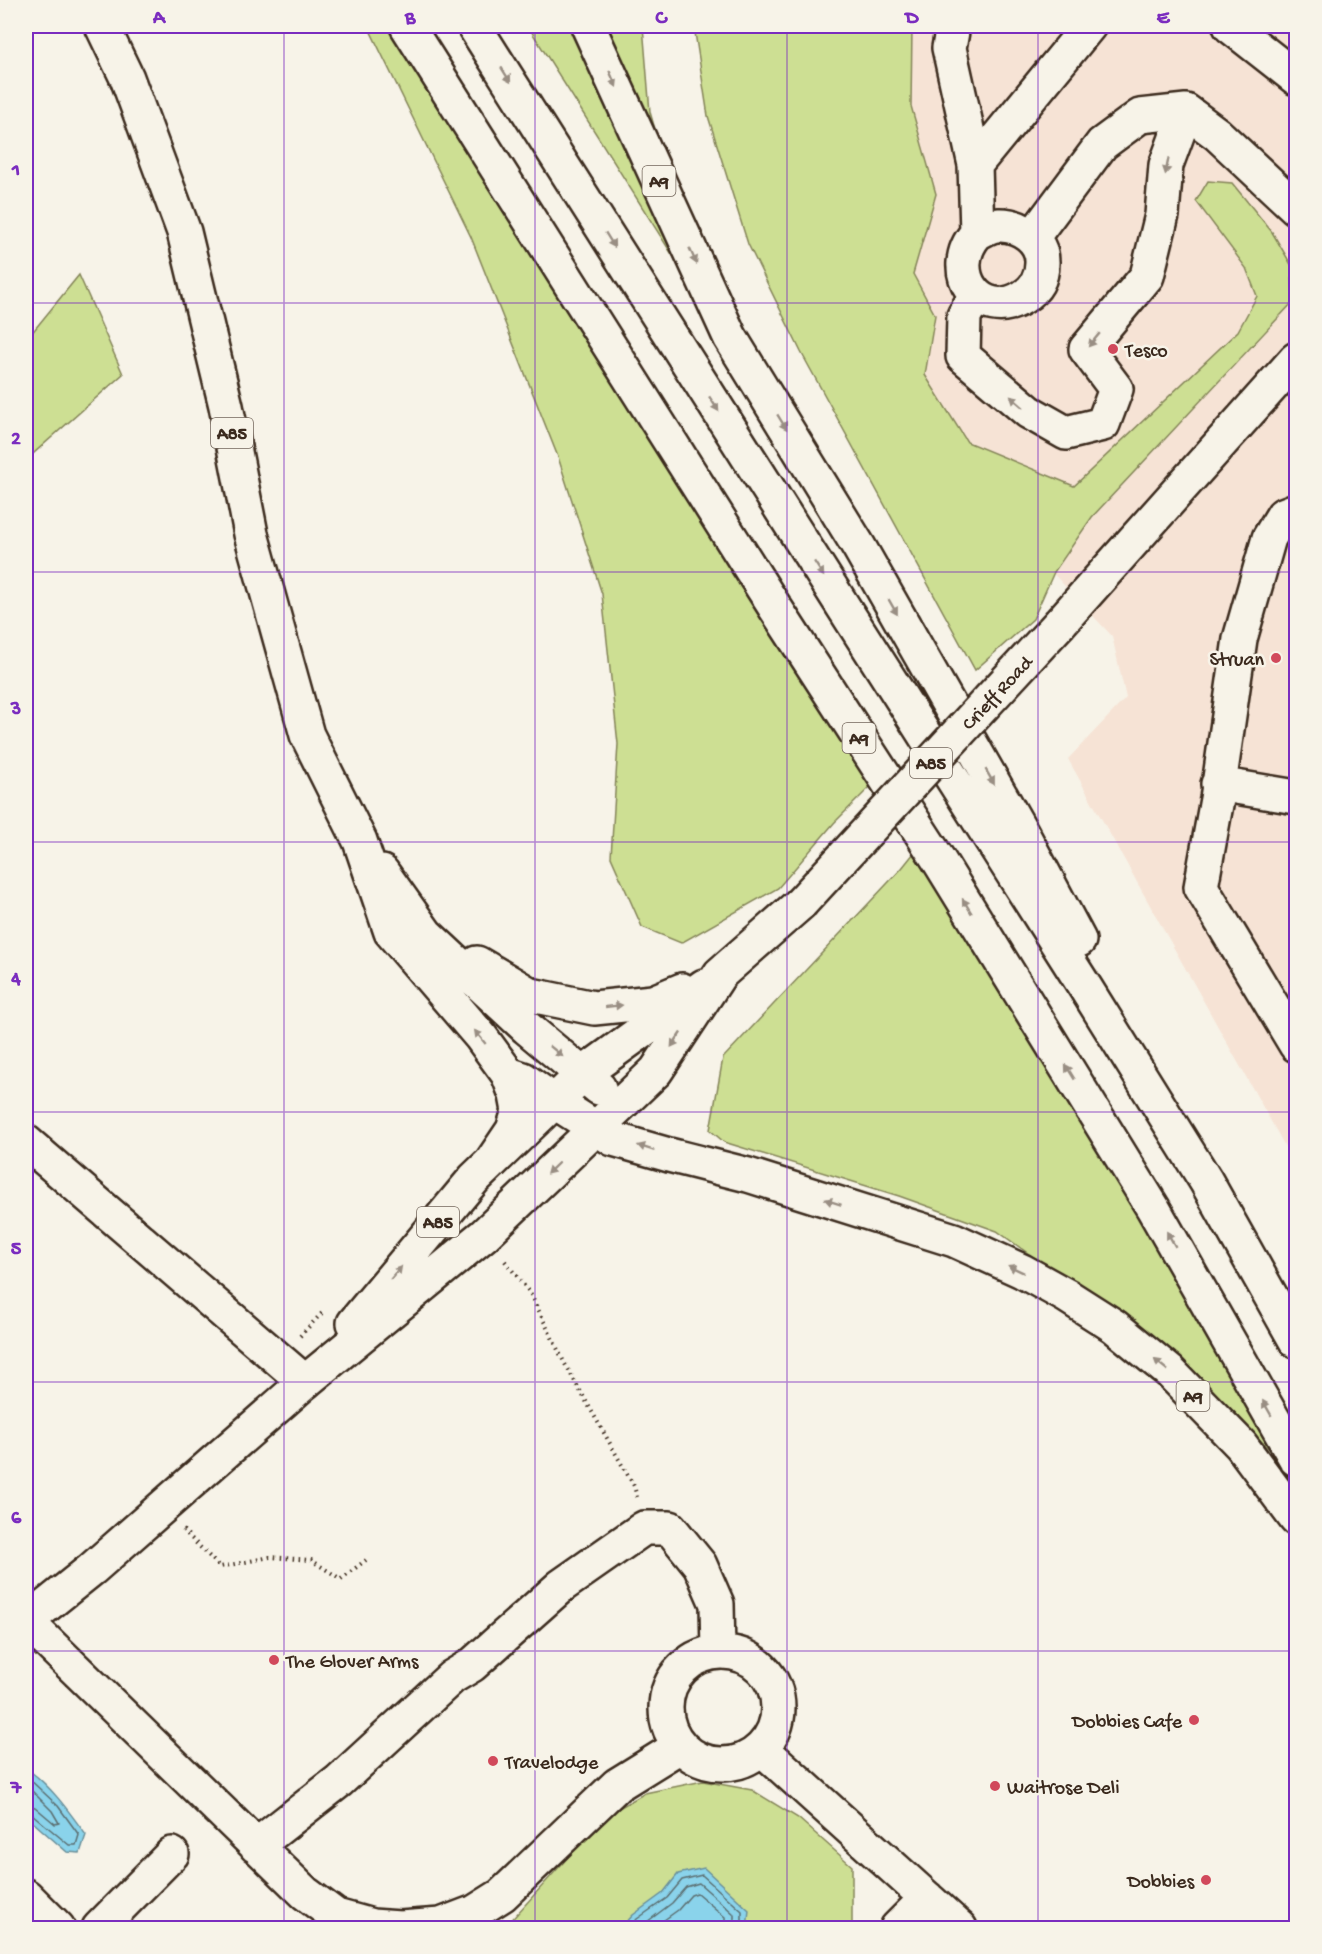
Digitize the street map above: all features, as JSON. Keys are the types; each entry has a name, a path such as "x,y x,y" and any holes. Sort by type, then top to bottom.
{"main road":[{"name":"A85","path":"102,26 127,78 184,232 226,406 251,534 307,735 360,841 426,934 527,1028 584,1073"},
{"name":"A9","path":"406,26 776,609 938,859 1153,1209 1296,1459"},
{"name":"A9","path":"474,26 1079,977 1206,1181"},
{"name":"A9","path":"588,26 730,337 859,547 1022,833 1206,1181 1296,1341"},
{"path":"953,26 949,48 975,165 977,233"},
{"path":"975,165 1089,26"},
{"path":"1230,26 1296,78"},
{"path":"976,295 964,316 963,356 1029,412 1066,432 1103,424 1116,389 1086,349 1147,276 1162,215 1166,165 1186,111"},
{"path":"1032,238 1102,144 1140,116 1186,111 1217,134 1296,208"},
{"path":"998,225 1017,227 1032,238 1040,249 1042,274 1031,293 1014,303 996,304 976,295 965,278 962,264 970,242 977,233 989,226 998,225"},
{"name":"Crieff Road","path":"606,1116 656,1071 720,974 801,903 1060,623 1296,359"},
{"path":"1296,510 1283,515 1269,538 1239,639 1201,887 1296,1045"},
{"path":"1218,784 1296,797"},
{"path":"360,841 391,932 481,1037 508,1074 519,1111 513,1130 492,1161"},
{"name":"A85","path":"426,934 531,995 594,1008 653,1002 720,974"},
{"name":"A85","path":"305,1382 474,1179 492,1161 584,1073 720,974"},
{"path":"584,1073 606,1116"},
{"path":"508,1074 523,1079 555,1102 606,1116"},
{"name":"A85","path":"26,1622 92,1569 305,1382 484,1235 606,1116"},
{"name":"A9","path":"606,1116 614,1139 748,1175 954,1240 1022,1271 1058,1291 1114,1326 1170,1372 1241,1445 1296,1519"},
{"path":"26,1142 305,1382"},
{"path":"256,1846 339,1781 452,1677 472,1665 561,1586 644,1528 670,1528 700,1565 717,1604 718,1652"},
{"path":"26,1622 305,1893 336,1916 372,1927 400,1928 441,1924 475,1912 502,1895 617,1785 680,1746"},
{"path":"718,1652 736,1653 752,1660 765,1672 774,1687 778,1703 777,1719 771,1735 761,1748 747,1759 729,1764 711,1764 694,1758 680,1746 670,1731 666,1714 667,1696 673,1679 685,1665 700,1656 718,1652"},
{"path":"761,1748 960,1929"},
{"path":"99,1929 172,1854"},
{"path":"26,1896 58,1929"},
{"path":"897,1929 927,1898"}],"path":[{"path":"484,1235 530,1293 565,1364 634,1486 644,1528"},
{"path":"162,1508 220,1567 270,1557 311,1560 341,1579 366,1560"}],"shaded area":[{"path":"898,26 1296,26 1296,1166 1068,759 1126,698 1112,636 966,481 920,416"}],"green space":[{"path":"368,26 392,26 874,783 834,823 778,888 681,943 642,927 611,857 618,744 602,594 558,457 471,237"},
{"path":"528,26 643,26 650,112 674,195 825,497"},
{"path":"694,26 912,26 911,106 936,194 913,274 935,315 925,375 967,442 1074,486 1238,331 1257,296 1246,268 1196,201 1208,181 1232,183 1272,232 1292,266 1293,302 1092,517 1054,572 1033,619 975,670 801,352 748,244 708,116"},
{"path":"79,275 123,374 26,460 26,340"},
{"path":"922,843 1296,1468 1296,1478 1236,1414 1177,1358 1122,1311 1054,1272 997,1231 899,1196 724,1142 710,1130 723,1058 902,868"},
{"path":"703,1781 752,1790 798,1818 852,1866 852,1928 500,1928 508,1924 605,1816 645,1793"}],"water":[{"path":"26,1768 51,1791 86,1835 80,1853 67,1852 26,1816"},
{"path":"704,1868 749,1910 747,1928 621,1928 633,1915 663,1893 678,1874"}],"place":[{"name":"Tesco","path":"1113,349"},
{"name":"Struan","path":"1276,658"},
{"name":"The Glover Arms","path":"274,1660"},
{"name":"Dobbies Cafe","path":"1194,1720"},
{"name":"Travelodge","path":"493,1761"},
{"name":"Waitrose Deli","path":"995,1786"},
{"name":"Dobbies","path":"1206,1880"}]}
